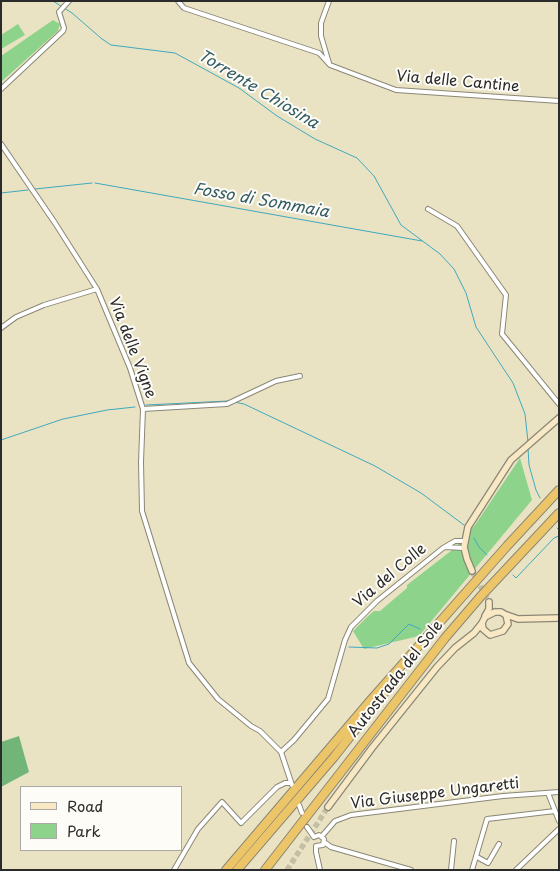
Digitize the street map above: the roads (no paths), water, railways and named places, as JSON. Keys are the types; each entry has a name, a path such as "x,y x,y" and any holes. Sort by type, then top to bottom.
{"highway":[{"name":"Autostrada del Sole","path":"226,870 446,615 533,516 559,490"},
{"name":"Autostrada del Sole","path":"265,870 445,638 486,590 559,513"},
{"name":"Autostrada del Sole","path":"237,870 334,757 446,615"}],"main road":[{"path":"472,570 467,559 464,541 472,522 504,469 519,452 559,418"},
{"path":"328,807 372,748 437,667 455,648 474,633 489,609 489,602 507,618 507,627"},
{"path":"483,620 501,612 518,619 559,618"},
{"path":"474,633 496,634 503,632 518,619"},
{"path":"483,620 483,629 487,634"}],"street":[{"path":"1,89 63,31 60,10 69,1"},
{"name":"Via delle Cantine","path":"178,1 184,8 319,53 330,65 396,90 559,101"},
{"path":"329,1 321,23 321,36 330,65"},
{"name":"Via delle Vigne","path":"1,144 97,289 130,368 143,409 142,511 189,663 218,699 260,731 280,752"},
{"path":"428,209 457,226 506,295 502,334 559,404"},
{"path":"1,328 16,317 44,305 97,289"},
{"path":"143,409 227,404 276,381 300,376"},
{"name":"Via del Colle","path":"280,752 294,740 328,699 345,640 351,627 377,601 443,548 455,541 464,541"},
{"name":"Via del Colle","path":"443,548 452,546 464,548"},
{"path":"174,870 198,829 222,802 242,823 277,787 285,783 292,784 280,752"},
{"name":"Via Giuseppe Ungaretti","path":"322,836 336,821 351,815 503,796 559,792"},
{"path":"548,793 559,821"},
{"path":"299,805 302,813"},
{"path":"472,870 487,819 555,811"},
{"path":"307,827 314,837 313,842 316,846 320,870"},
{"path":"516,870 559,829"},
{"path":"314,837 322,836 324,842 331,847 410,870"},
{"path":"451,870 454,841"},
{"path":"316,846 321,846 324,842"},
{"path":"477,857 488,863 499,844"}],"waterway":[{"name":"Torrente Chiosina","path":"53,1 72,13 111,45 175,53 239,88 277,116 315,139 357,158 374,176 401,225 440,254 454,269 466,293 476,327 513,383 525,414 528,442"},
{"name":"Fosso di Sommaia","path":"35,189 92,183"},
{"name":"Fosso di Sommaia","path":"95,183 422,241"},
{"name":"Fosso di Sommaia","path":"1,193 28,190"},
{"path":"146,405 228,401"},
{"path":"234,402 244,404 375,466 421,493 464,525"},
{"path":"1,440 63,419 107,410 135,407"},
{"path":"528,448 529,465 540,498"},
{"path":"513,575 516,578 554,538 559,536"},
{"path":"474,538 487,555"},
{"path":"349,647 377,648 389,644 409,624 420,629"}],"tunnel":[{"path":"472,571 489,602"},
{"path":"287,870 328,807"}]}
